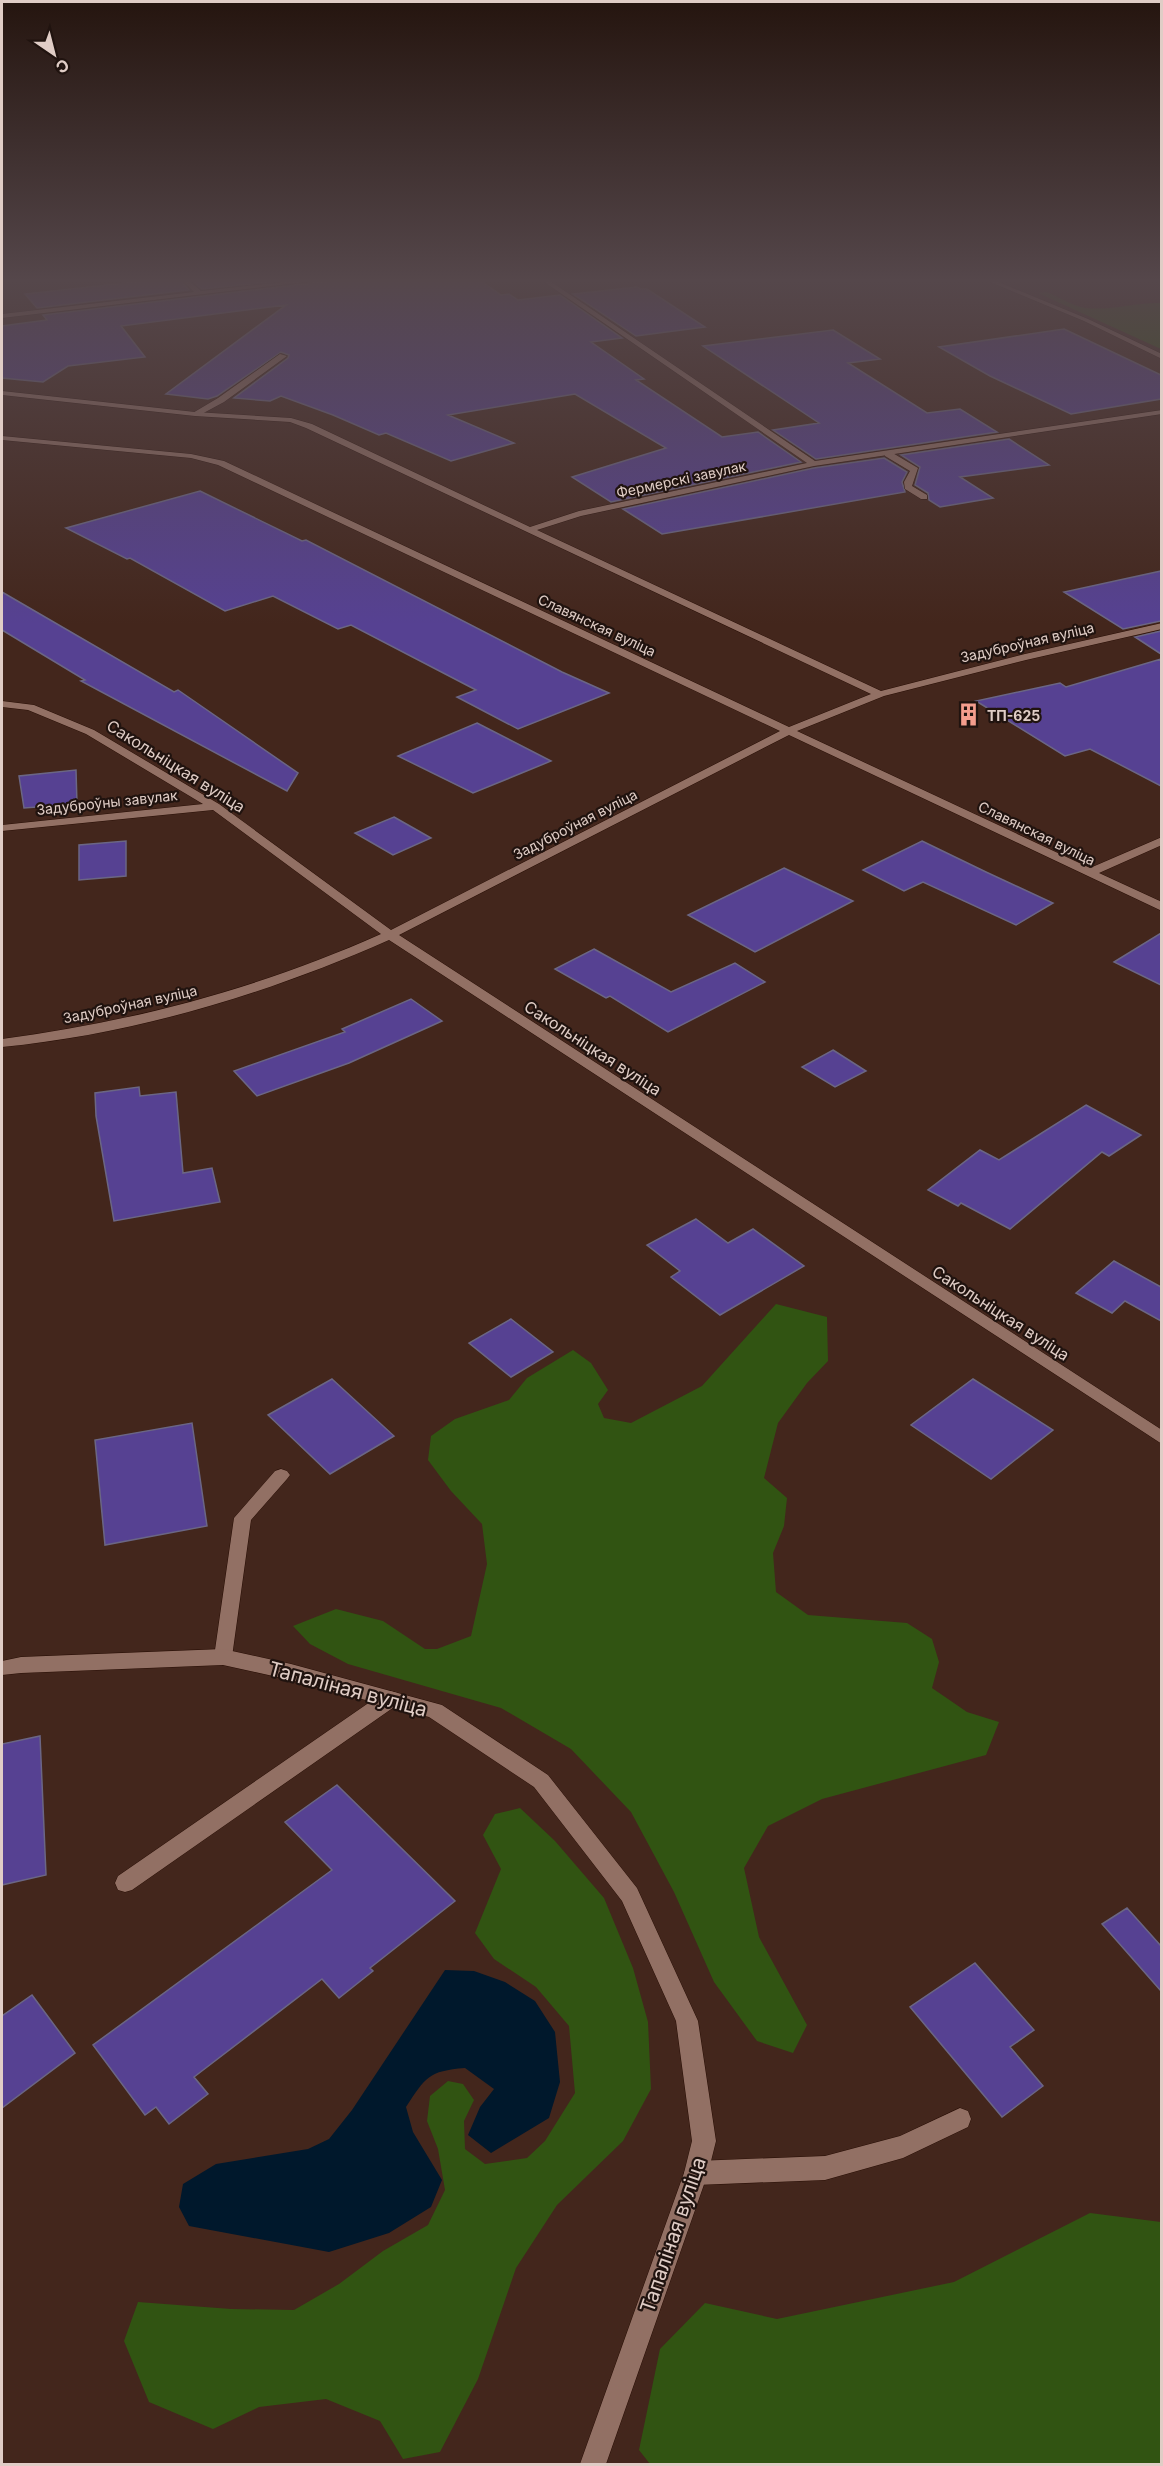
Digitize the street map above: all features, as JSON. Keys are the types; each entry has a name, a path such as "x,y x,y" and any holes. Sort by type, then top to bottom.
{"street":[{"path":"12,394 195,414 291,420 309,426 880,694"},
{"path":"195,414 229,394"},
{"path":"712,394 814,464"},
{"name":"Фермерскі завулак","path":"528,530 579,514 814,464 1161,412"},
{"name":"Славянская вуліца","path":"2,438 191,456 221,463 1161,907"},
{"path":"888,454 915,470 908,482 908,488 924,497"},
{"name":"Задуброўная вуліца","path":"2,1043 91,1030 228,997 329,963 390,935 790,730 880,694 1024,657 1161,626"},
{"name":"Сакольніцкая вуліца","path":"2,704 30,706 90,732 215,807 390,935 1161,1438"},
{"name":"Задуброўны завулак","path":"2,828 215,807"},
{"path":"1089,873 1161,840"},
{"path":"223,1656 243,1518 281,1475"},
{"name":"Тапаліная вуліца","path":"2,1668 223,1656 435,1712 541,1781 630,1895 687,2021 704,2141 696,2173 593,2464"},
{"path":"126,1883 390,1699"},
{"path":"696,2173 825,2169 903,2147 960,2119"}],"green space":[{"path":"776,1304 827,1317 828,1361 807,1383 778,1423 764,1478 787,1498 784,1526 773,1553 776,1592 808,1615 907,1623 932,1639 939,1662 932,1688 967,1712 999,1722 986,1755 822,1799 768,1826 744,1868 759,1937 807,2025 793,2053 757,2041 714,1982 674,1892 631,1812 571,1749 501,1708 348,1664 310,1644 293,1626 336,1609 383,1621 425,1649 437,1649 471,1636 487,1564 482,1524 451,1491 428,1460 431,1436 455,1419 509,1400 527,1378 573,1350 591,1363 608,1390 598,1404 604,1418 631,1423 702,1386"},
{"path":"520,1808 555,1841 604,1898 633,1968 648,2022 651,2089 623,2141 557,2205 516,2268 478,2379 440,2452 403,2459 380,2421 326,2399 259,2407 213,2429 149,2402 124,2341 138,2302 231,2309 294,2310 339,2284 383,2251 428,2225 445,2190 438,2149 427,2121 430,2096 448,2081 463,2084 474,2100 464,2121 465,2149 485,2164 527,2158 545,2141 575,2093 569,2026 536,1987 494,1959 475,1933 501,1869 483,1835 495,1814"},
{"path":"1090,2213 1161,2222 1161,2464 650,2464 639,2450 660,2349 705,2303 777,2319 954,2282"}],"water":[{"path":"445,1970 474,1971 505,1982 535,2001 555,2032 560,2082 549,2118 491,2153 468,2135 480,2107 494,2089 465,2068 443,2071 429,2077 406,2107 413,2132 442,2180 431,2207 389,2233 329,2252 189,2226 179,2207 183,2184 216,2164 308,2149 329,2139 352,2110"}],"building":[{"path":"167,394 220,394 208,399"},
{"path":"239,394 575,394 448,415 514,443 451,461 386,433 379,435 281,396 270,401 234,398"},
{"path":"575,394 657,394 722,437 758,432 801,462 611,502 572,477 666,448"},
{"path":"775,394 897,394 927,413 960,409 997,432 816,459 773,430 819,423"},
{"path":"1029,394 1161,394 1161,399 1071,414"},
{"path":"1009,439 1049,465 960,477 993,498 940,507 929,500 928,493 915,485 920,467 901,455"},
{"path":"884,458 907,472 902,482 905,492 662,534 623,509 814,468"},
{"path":"200,491 302,541 306,540 562,672 609,693 518,729 457,697 476,690 351,625 338,629 273,596 225,611 130,558 127,559 66,528"},
{"path":"1161,571 1161,621 1123,629 1064,592"},
{"path":"2,592 174,692 178,690 298,773 287,791 81,681 85,680 2,630"},
{"path":"1161,631 1161,654 1135,637"},
{"path":"1161,659 1161,786 1090,749 1065,756 976,701 1060,683 1066,687"},
{"path":"477,723 551,761 473,793 398,756"},
{"path":"76,770 77,804 24,808 19,776"},
{"path":"394,817 431,838 393,855 355,833"},
{"path":"126,841 126,876 79,880 79,845"},
{"path":"922,841 1053,903 1016,925 923,882 904,891 863,870"},
{"path":"784,868 853,901 755,952 688,915"},
{"path":"1161,933 1161,985 1114,962"},
{"path":"594,949 671,992 735,963 765,982 668,1032 610,996 606,998 555,969"},
{"path":"411,999 442,1021 349,1063 257,1096 234,1071 345,1032 342,1029"},
{"path":"833,1050 866,1071 835,1087 802,1067"},
{"path":"139,1087 140,1096 176,1092 183,1173 212,1168 220,1202 114,1221 96,1116 95,1093"},
{"path":"1086,1105 1141,1135 1109,1156 1102,1152 1010,1229 961,1203 958,1206 928,1190 980,1150 999,1160"},
{"path":"696,1219 728,1243 753,1229 804,1266 720,1315 671,1277 680,1271 647,1245"},
{"path":"1114,1261 1161,1287 1161,1321 1125,1301 1112,1313 1076,1293"},
{"path":"511,1319 553,1352 511,1377 469,1343"},
{"path":"332,1379 394,1436 330,1474 268,1415"},
{"path":"973,1379 1053,1430 991,1479 911,1425"},
{"path":"192,1423 207,1526 105,1545 95,1440"},
{"path":"40,1736 46,1875 2,1885 2,1744"},
{"path":"337,1785 455,1901 370,1968 373,1971 339,1998 322,1979 194,2077 208,2094 169,2124 156,2107 145,2115 93,2045 332,1870 285,1822"},
{"path":"1127,1908 1161,1946 1161,1991 1102,1924"},
{"path":"975,1963 1034,2030 1010,2047 1043,2086 1002,2117 910,2007"},
{"path":"32,1995 75,2053 2,2108 2,2016"}],"place":[{"name":"ТП-625","path":"969,715"}]}
